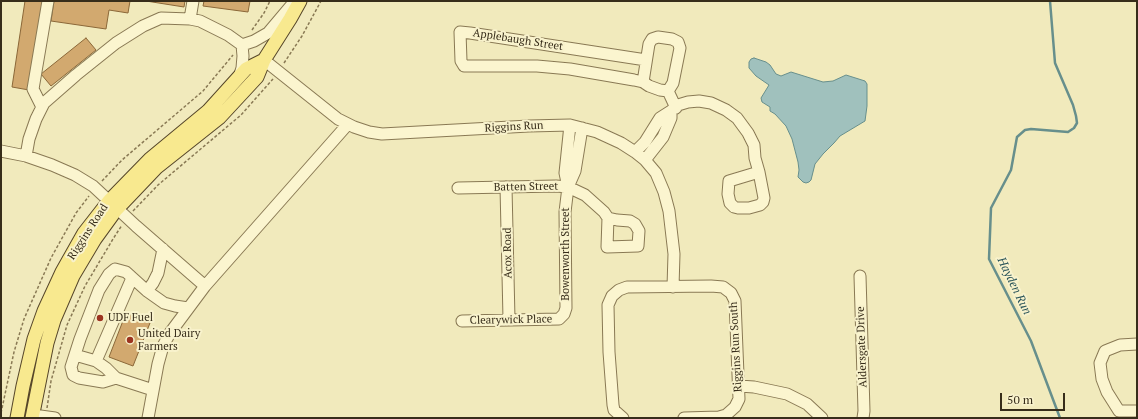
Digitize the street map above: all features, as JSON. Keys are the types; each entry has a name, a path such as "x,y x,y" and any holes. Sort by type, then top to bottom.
{"main road":[{"name":"Riggins Road","path":"17,418 34,339 44,311 62,272 84,233 113,205 156,168 219,118 257,77 264,60 300,1"},
{"name":"Riggins Road","path":"41,417 47,343 54,320 77,270 113,205 150,159 208,111 246,69 264,60"}],"street":[{"path":"42,107 33,89 48,1"},
{"path":"190,19 193,1"},
{"path":"242,45 268,34 294,1"},
{"path":"26,156 29,139 36,119 44,103 116,42 143,26 161,18 190,19 200,21 228,35 242,45 242,68 239,77"},
{"name":"Applebaugh Street","path":"646,60 460,32 461,61 464,66 537,66 570,69 643,82 660,90 668,90"},
{"path":"643,82 649,44 652,39 658,37 672,39 678,42 680,48 673,83 668,90 674,109 662,138 645,160"},
{"name":"Riggins Run","path":"264,60 338,119 369,132 382,134 570,125 608,136 635,152 645,160 656,173 664,192 669,211 674,254 673,287"},
{"path":"635,152 645,142 660,118 678,105 699,101 711,103 726,110 737,118 748,133 754,145 755,158 759,172"},
{"path":"148,418 158,364 163,346 170,333 205,286 348,124"},
{"name":"Bowenworth Street","path":"568,187 565,173 570,125"},
{"name":"Bowenworth Street","path":"559,319 564,314 566,308 565,212 568,187 575,171 582,128"},
{"path":"652,131 662,138"},
{"path":"1,151 26,156 52,165 75,175 93,186 127,218 205,286"},
{"name":"Acox Road","path":"506,187 509,319"},
{"name":"Batten Street","path":"458,188 568,187 585,195 604,212 608,218"},
{"path":"147,291 154,283 158,273 163,249"},
{"path":"116,378 103,382 79,378 74,375 71,367 99,290 109,274 115,269 126,272 147,291 164,303 188,308"},
{"name":"Aldersgate Drive","path":"860,276 863,418"},
{"path":"96,361 132,278"},
{"name":"Riggins Run South","path":"622,418 614,410 613,405 609,352 608,305 612,296 619,290 626,288 723,287 731,292 735,302 739,399 735,407 726,415 716,418 684,418"},
{"name":"Clearywick Place","path":"462,321 559,319"},
{"path":"1135,413 1119,414 1102,379 1100,363 1105,351 1120,344 1137,344"},
{"path":"75,355 96,361 116,378 153,390"},
{"path":"738,386 754,387 787,394 807,404 822,418"}],"path":[{"path":"41,417 67,325 85,286 127,218 158,185 241,116 278,72 302,36 321,1"}],"water":[{"path":"754,58 766,62 776,74 781,76 791,72 823,82 833,81 846,75 865,81 867,84 865,121 840,136 823,154 815,164 811,180 809,182 803,182 798,177 798,162 792,139 786,126 775,114 770,111 770,107 762,102 761,98 769,85 756,76 749,68 749,62"}],"building":[{"path":"25,1 43,1 29,90 12,87"},
{"path":"54,1 130,1 128,13 109,10 106,29 51,21"},
{"path":"146,1 185,1 184,7"},
{"path":"204,1 250,1 248,12 203,6"},
{"path":"86,38 96,50 51,86 41,74"},
{"name":"United Dairy Farmers","path":"126,313 150,323 133,366 109,357"}],"waterway":[{"name":"Hayden Run","path":"1050,1 1055,63 1073,105 1077,123 1074,128 1068,132 1031,129 1025,130 1017,137 1011,170 991,208 989,259 1031,341 1060,418"}],"place":[{"name":"UDF Fuel","path":"100,318"},
{"name":"United Dairy Farmers","path":"130,340"}]}
